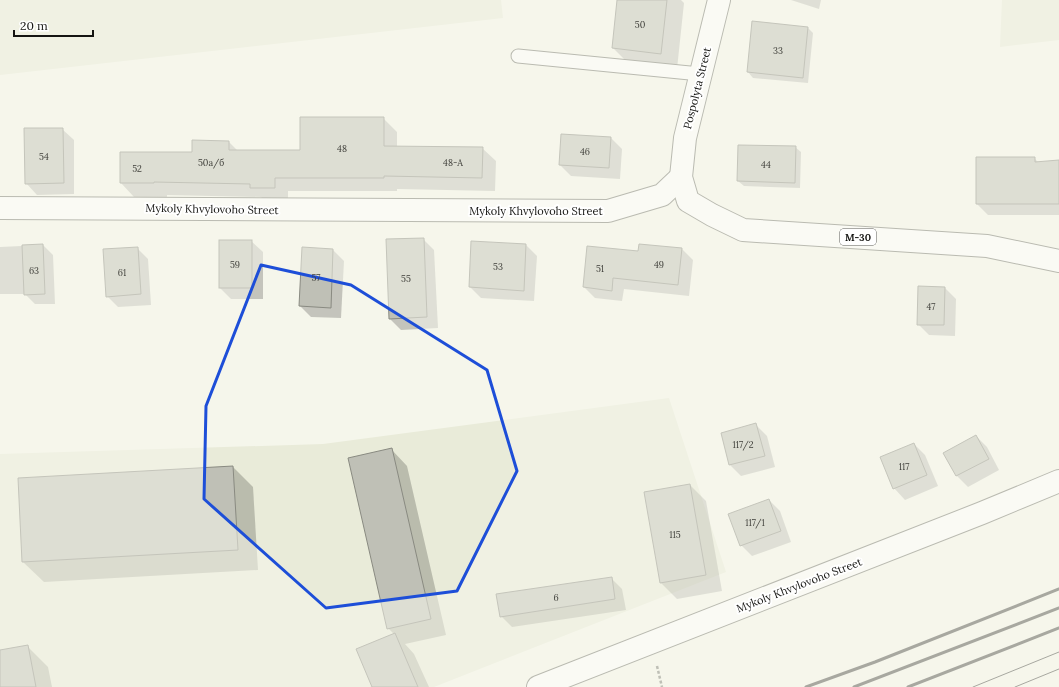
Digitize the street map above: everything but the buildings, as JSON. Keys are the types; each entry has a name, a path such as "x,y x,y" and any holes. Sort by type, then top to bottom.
{"main road":[{"name":"Pospolyta Street","path":"681,177 685,138 719,0"},
{"name":"Mykoly Khvylovoho Street","path":"0,208 608,211 662,195 681,177"},
{"name":"М-30","path":"681,177 688,201 743,230 987,246 1059,261"},
{"name":"Mykoly Khvylovoho Street","path":"538,687 968,519 1059,481"}],"lane":[{"path":"518,56 700,74"}],"path":[{"path":"657,666 662,687"}],"highlighted area":[{"path":"261,265 351,285 487,370 517,471 457,591 326,608 204,499 206,406"}],"shaded area":[{"path":"0,0 501,0 503,18 0,75"},
{"path":"1002,0 1059,0 1059,40 1000,47"},
{"path":"669,398 726,572 434,687 0,687 0,454 323,444"}],"tram line":[{"path":"973,687 1059,652"},
{"path":"1015,687 1059,669"}],"railway":[{"path":"806,687 875,662 1059,589"},
{"path":"854,687 1059,608"},
{"path":"908,687 1059,628"}]}
